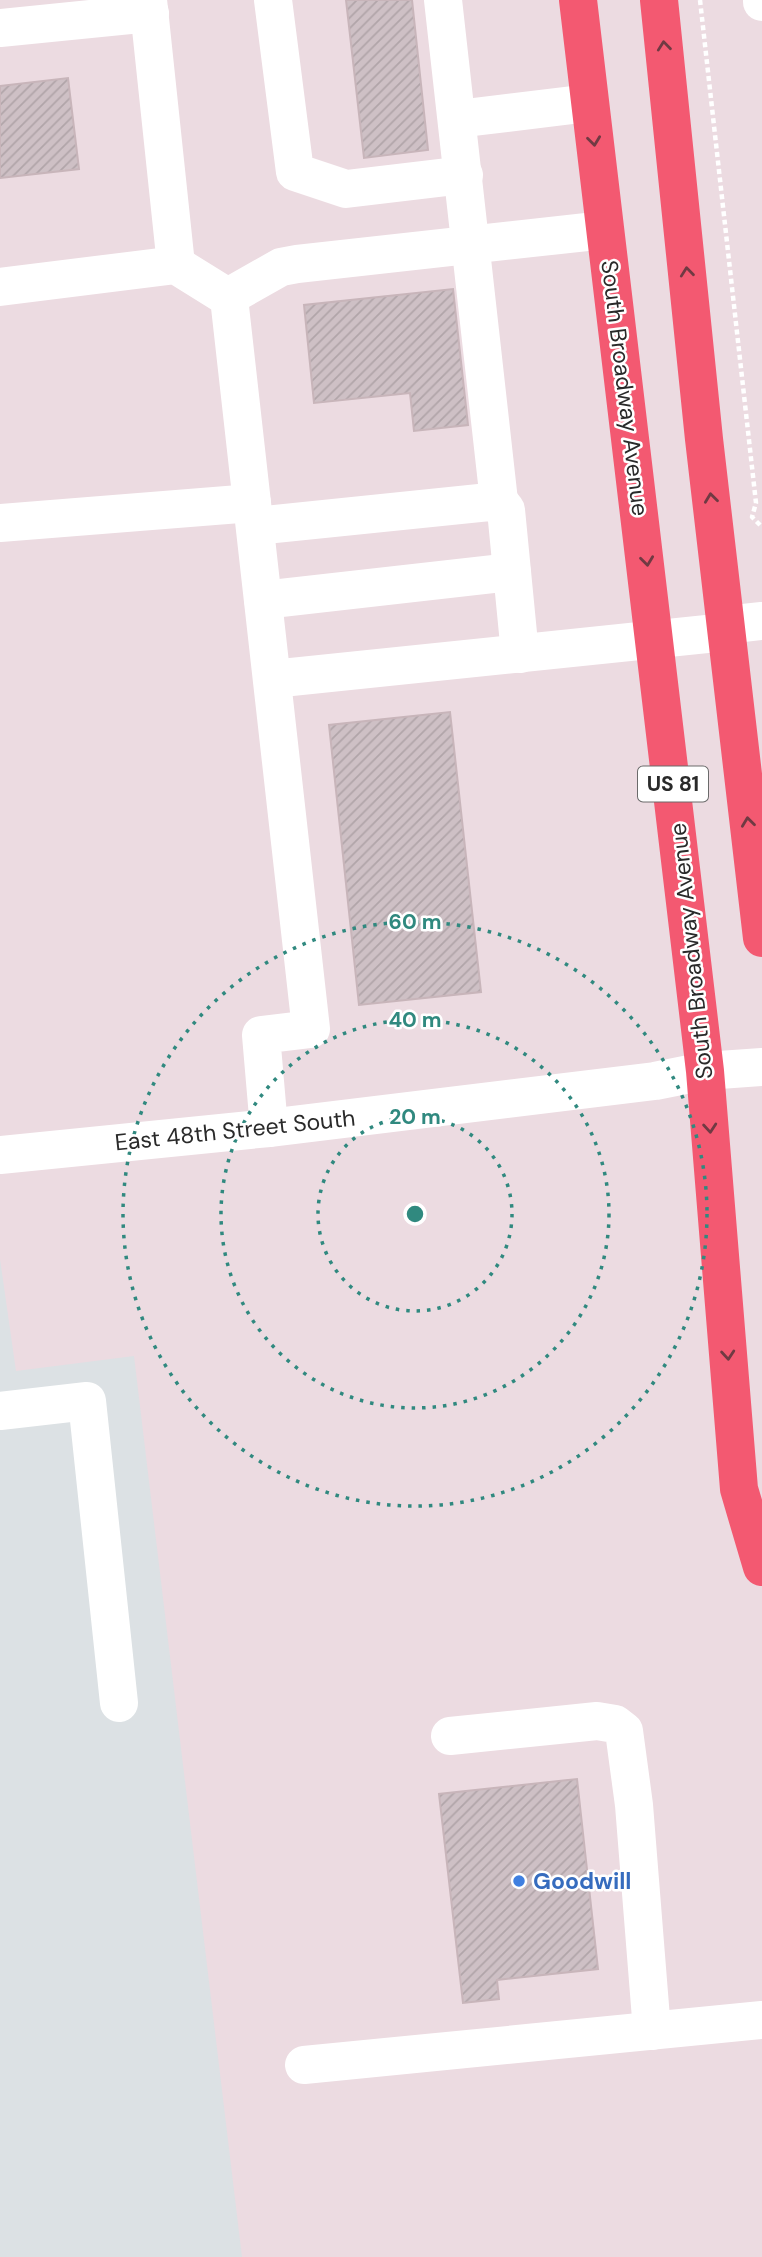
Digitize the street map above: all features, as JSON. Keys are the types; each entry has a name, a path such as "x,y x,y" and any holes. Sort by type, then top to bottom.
{"main road":[{"name":"South Broadway Avenue","path":"578,0 705,1071 739,1489 762,1567"},
{"name":"US 81","path":"659,0 740,631 762,938"}],"street":[{"path":"273,0 295,172 346,189 464,175"},
{"path":"443,0 499,500 506,510 520,654"},
{"path":"0,28 149,6 176,265"},
{"path":"457,119 589,103"},
{"path":"228,298 281,267 605,230"},
{"path":"0,287 176,265 228,298"},
{"path":"228,298 311,1029 261,1035 269,1128"},
{"path":"0,523 253,514 499,500"},
{"path":"263,600 512,572"},
{"path":"272,679 740,631"},
{"name":"East 48th Street South","path":"0,1155 269,1128 655,1081 705,1071 762,1067"},
{"path":"0,1411 87,1401 119,1703"},
{"path":"450,1736 597,1721 615,1724 624,1731 634,1805 652,2031"},
{"path":"304,2065 762,2020"}],"path":[{"path":"700,0 755,492 756,503 752,517 762,527"}],"shaded area":[{"path":"0,1259 16,1371 134,1356 242,2257 0,2257"}],"building":[{"path":"346,0 412,0 428,150 364,158"},
{"path":"68,78 79,169 0,178 0,86"},
{"path":"453,289 468,425 414,431 410,393 314,403 304,305"},
{"path":"450,712 481,992 359,1005 329,725"},
{"name":"Goodwill","path":"577,1779 598,1969 497,1980 499,1999 463,2003 439,1794"}],"place":[{"name":"Goodwill","path":"519,1881"}]}
